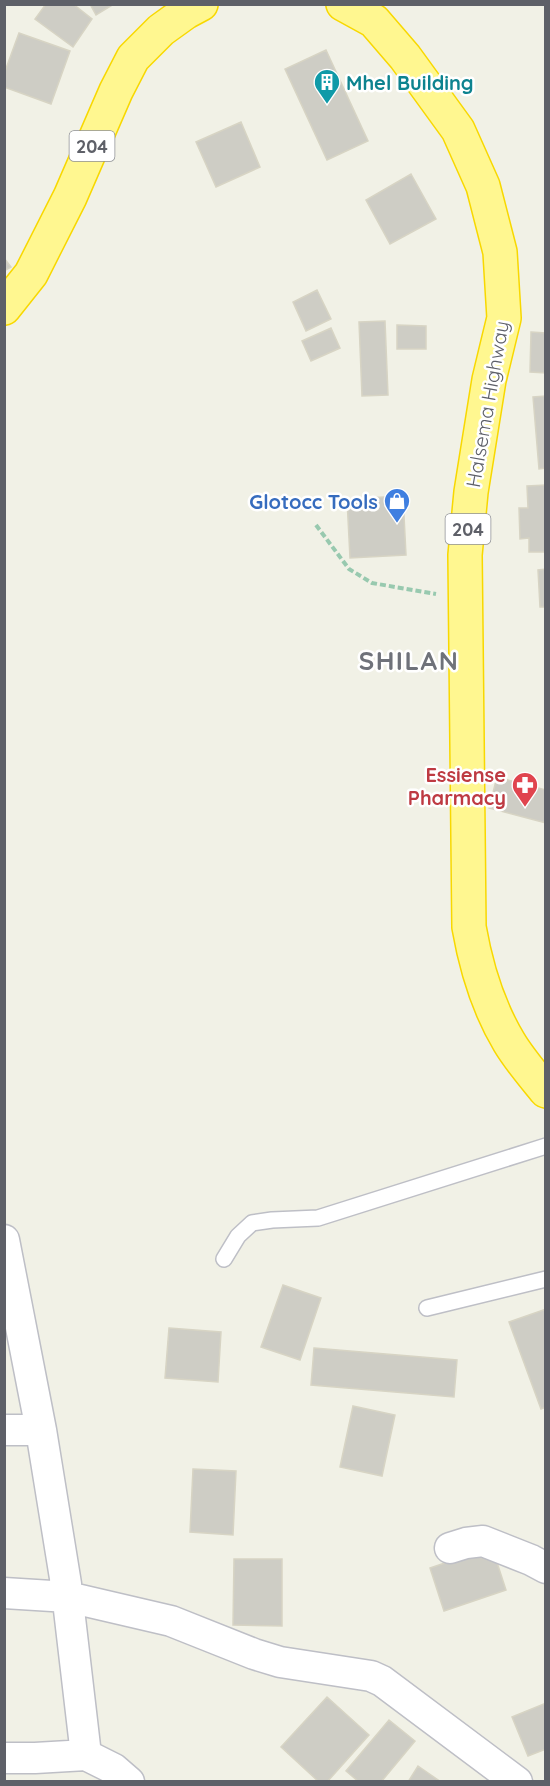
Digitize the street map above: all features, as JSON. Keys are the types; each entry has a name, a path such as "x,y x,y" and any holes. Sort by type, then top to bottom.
{"highway":[{"name":"204","path":"4,308 31,274 51,236 133,58 161,30 201,4"},
{"name":"Halsema Highway","path":"354,7 374,21 405,57 458,130 483,186 500,252 504,318 489,380 471,492 465,555 469,927 474,958 489,1001 509,1042 546,1091"}],"street":[{"path":"4,1240 9,1292 41,1430 68,1597 86,1755"},
{"path":"4,1430 41,1430"},
{"path":"450,1548 483,1541 546,1568"},
{"path":"4,1593 68,1597 171,1621 280,1662 371,1676 382,1681 517,1782"},
{"path":"4,1758 86,1755 114,1769 129,1782"}],"lane":[{"path":"224,1259 238,1236 252,1223 318,1218 546,1146"},
{"path":"427,1308 546,1279"}],"path":[{"path":"316,525 349,569 372,583 466,599"}],"building":[{"path":"46,4 73,4 92,19 73,47 35,19"},
{"path":"90,4 114,4 96,15"},
{"path":"19,33 70,51 51,104 4,87 4,74"},
{"name":"Mhel Building","path":"326,50 368,141 327,160 285,69"},
{"path":"241,122 260,167 216,187 196,142"},
{"path":"411,174 436,219 390,244 366,200"},
{"path":"4,258 11,267 4,271"},
{"path":"317,290 331,319 306,331 293,302"},
{"path":"385,321 388,395 362,396 359,322"},
{"path":"397,325 426,326 426,349 397,349"},
{"path":"331,328 340,348 311,361 302,341"},
{"path":"531,332 546,333 546,373 530,372"},
{"path":"546,396 546,468 539,469 533,397"},
{"path":"546,485 546,552 529,552 529,538 520,539 519,508 528,508 527,486"},
{"path":"403,496 406,555 350,558 347,499"},
{"path":"546,569 546,607 540,607 538,570"},
{"path":"497,777 546,790 546,823 489,808"},
{"path":"283,1285 321,1298 300,1360 261,1347"},
{"path":"546,1309 546,1407 541,1409 509,1322"},
{"path":"169,1328 221,1332 218,1382 165,1378"},
{"path":"314,1348 457,1360 454,1397 311,1385"},
{"path":"353,1406 395,1415 382,1476 340,1467"},
{"path":"193,1469 236,1471 233,1535 190,1532"},
{"path":"492,1547 506,1590 444,1611 430,1568"},
{"path":"234,1559 282,1559 282,1626 233,1625"},
{"path":"327,1697 369,1735 327,1782 319,1782 281,1747"},
{"path":"546,1703 546,1749 528,1756 512,1717"},
{"path":"389,1720 415,1741 381,1782 359,1782 346,1771"},
{"path":"418,1766 441,1782 408,1782"}],"place":[{"name":"Mhel Building","path":"327,105"},
{"name":"Glotocc Tools","path":"397,524"},
{"name":"Essiense Pharmacy","path":"525,808"}],"district":[{"name":"SHILAN","path":"409,660"}]}
